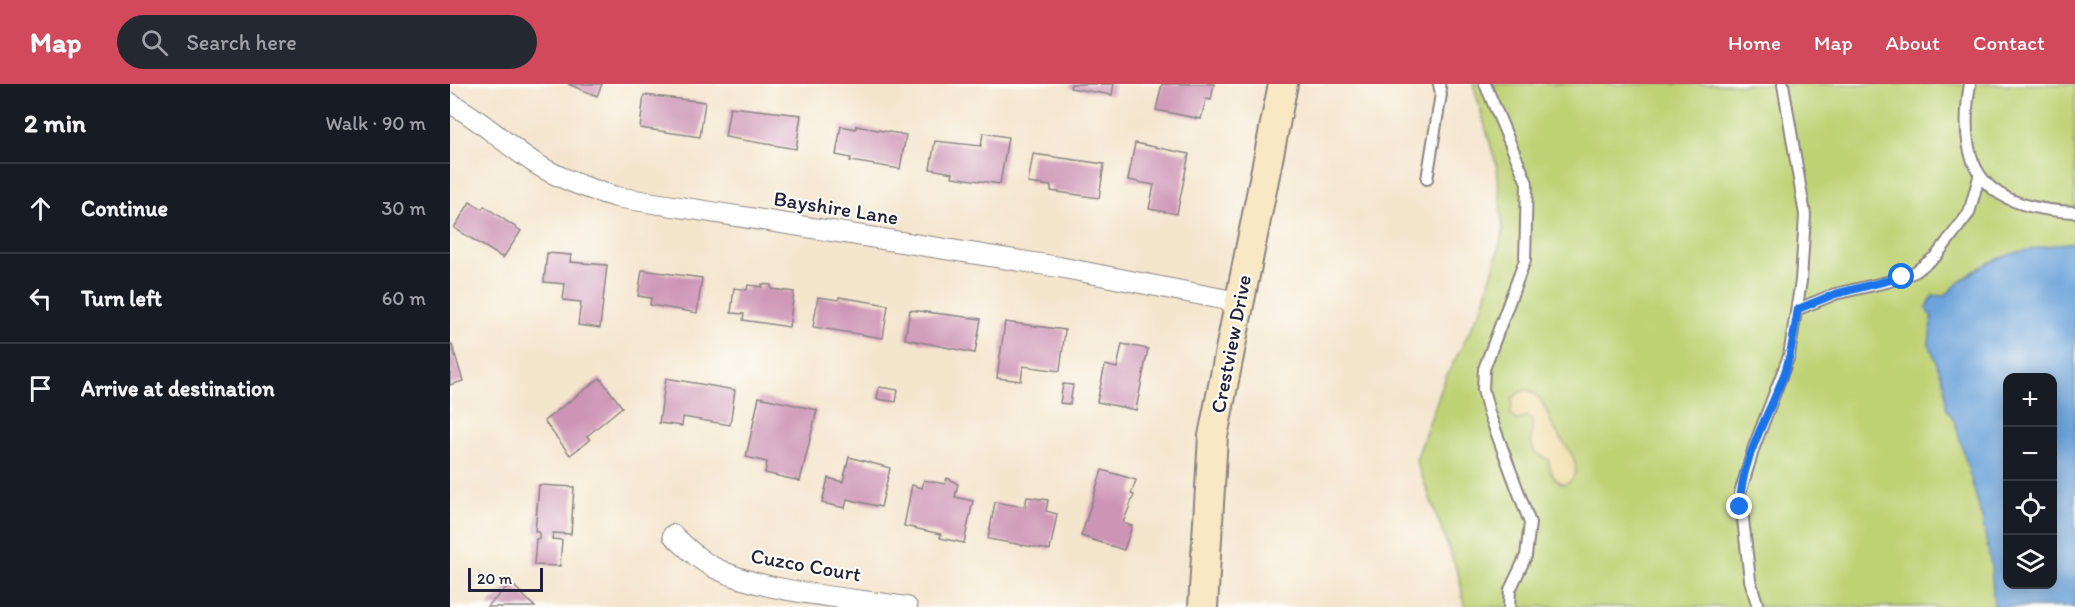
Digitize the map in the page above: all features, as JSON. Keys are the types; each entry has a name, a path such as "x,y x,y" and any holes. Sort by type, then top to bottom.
{"main road":[{"name":"Crestview Drive","path":"1203,607 1213,436 1283,84"}],"street":[{"name":"Bayshire Lane","path":"450,103 473,115 540,166 580,186 616,197 1059,267 1238,302"},
{"name":"Cuzco Court","path":"674,535 693,554 716,569 744,580 907,607"}],"lane":[{"path":"1427,178 1442,94 1439,84"},
{"path":"1485,84 1527,183 1524,260 1484,369 1483,389 1489,413 1530,523 1526,556 1510,590 1509,607"},
{"path":"1758,607 1750,580 1740,493 1754,447 1785,372 1798,309 1806,205 1783,84"},
{"path":"1970,84 1968,129 1971,157 1979,177 1989,189 2005,199 2040,211 2075,212"},
{"path":"1798,309 1835,294 1887,282 1915,272 1936,256 1969,213 1979,177"}],"green space":[{"path":"1473,84 2075,84 2075,607 1465,607 1459,576 1416,460 1445,379 1484,303 1503,233 1497,167"}],"sand":[{"path":"1528,390 1542,401 1554,428 1572,454 1576,468 1569,482 1564,484 1556,480 1548,460 1534,451 1531,441 1533,419 1526,416 1517,421 1511,415 1512,399 1522,391"}],"water":[{"path":"2075,242 2075,607 1994,607 1991,565 1982,518 1955,422 1946,407 1945,385 1929,344 1932,317 1926,309 1933,295 1945,296 1974,271 2004,256"}],"building":[{"path":"568,84 602,84 597,96"},
{"path":"1071,84 1114,84 1112,95 1070,88"},
{"path":"1162,84 1214,84 1211,100 1206,99 1201,119 1156,110"},
{"path":"644,95 705,102 700,137 640,128"},
{"path":"730,107 801,115 796,149 725,137"},
{"path":"841,126 856,129 856,126 906,135 900,169 850,161 851,158 836,155"},
{"path":"983,133 1008,137 1000,184 952,177 953,173 930,169 935,141 981,146"},
{"path":"1135,143 1189,154 1177,214 1149,209 1154,185 1128,180"},
{"path":"1033,154 1104,164 1099,198 1051,191 1051,186 1028,183"},
{"path":"470,202 482,209 484,206 521,231 503,258 454,228"},
{"path":"547,253 571,255 570,262 607,265 600,328 578,325 581,302 563,300 565,284 544,282"},
{"path":"642,270 702,278 697,313 650,305 651,298 638,296"},
{"path":"762,284 771,285 771,289 794,292 789,327 743,320 744,314 731,313 734,288 747,290 748,285 762,287"},
{"path":"818,297 839,300 839,297 888,305 883,338 813,327"},
{"path":"910,310 981,319 975,353 905,339"},
{"path":"1005,322 1065,330 1060,371 1023,366 1021,381 997,378"},
{"path":"1122,344 1148,349 1136,410 1097,402 1105,365 1117,368"},
{"path":"452,345 463,381 450,385 450,346"},
{"path":"600,378 622,407 587,436 590,440 570,455 544,421"},
{"path":"666,378 735,390 730,425 683,417 682,426 659,423"},
{"path":"1063,384 1073,385 1070,404 1060,403"},
{"path":"879,387 898,390 896,402 877,399"},
{"path":"759,397 817,410 800,481 765,473 767,462 746,457"},
{"path":"849,457 890,468 881,507 847,499 845,508 822,503 828,478 843,482"},
{"path":"1102,470 1136,480 1131,494 1134,495 1123,523 1132,526 1124,550 1081,536"},
{"path":"947,478 958,484 955,497 973,501 964,543 940,538 941,534 904,526 912,485 922,488 924,480 945,484"},
{"path":"539,485 574,487 571,534 553,533 552,539 562,540 560,566 534,565 536,539 539,539 539,532 535,532"},
{"path":"1027,497 1048,500 1046,511 1057,514 1050,550 988,539 995,502 1025,507"},
{"path":"511,583 535,607 487,607"}],"route":[{"path":"1740,507 1743,480 1754,447 1785,372 1798,309 1835,294 1853,292 1902,277"}]}
